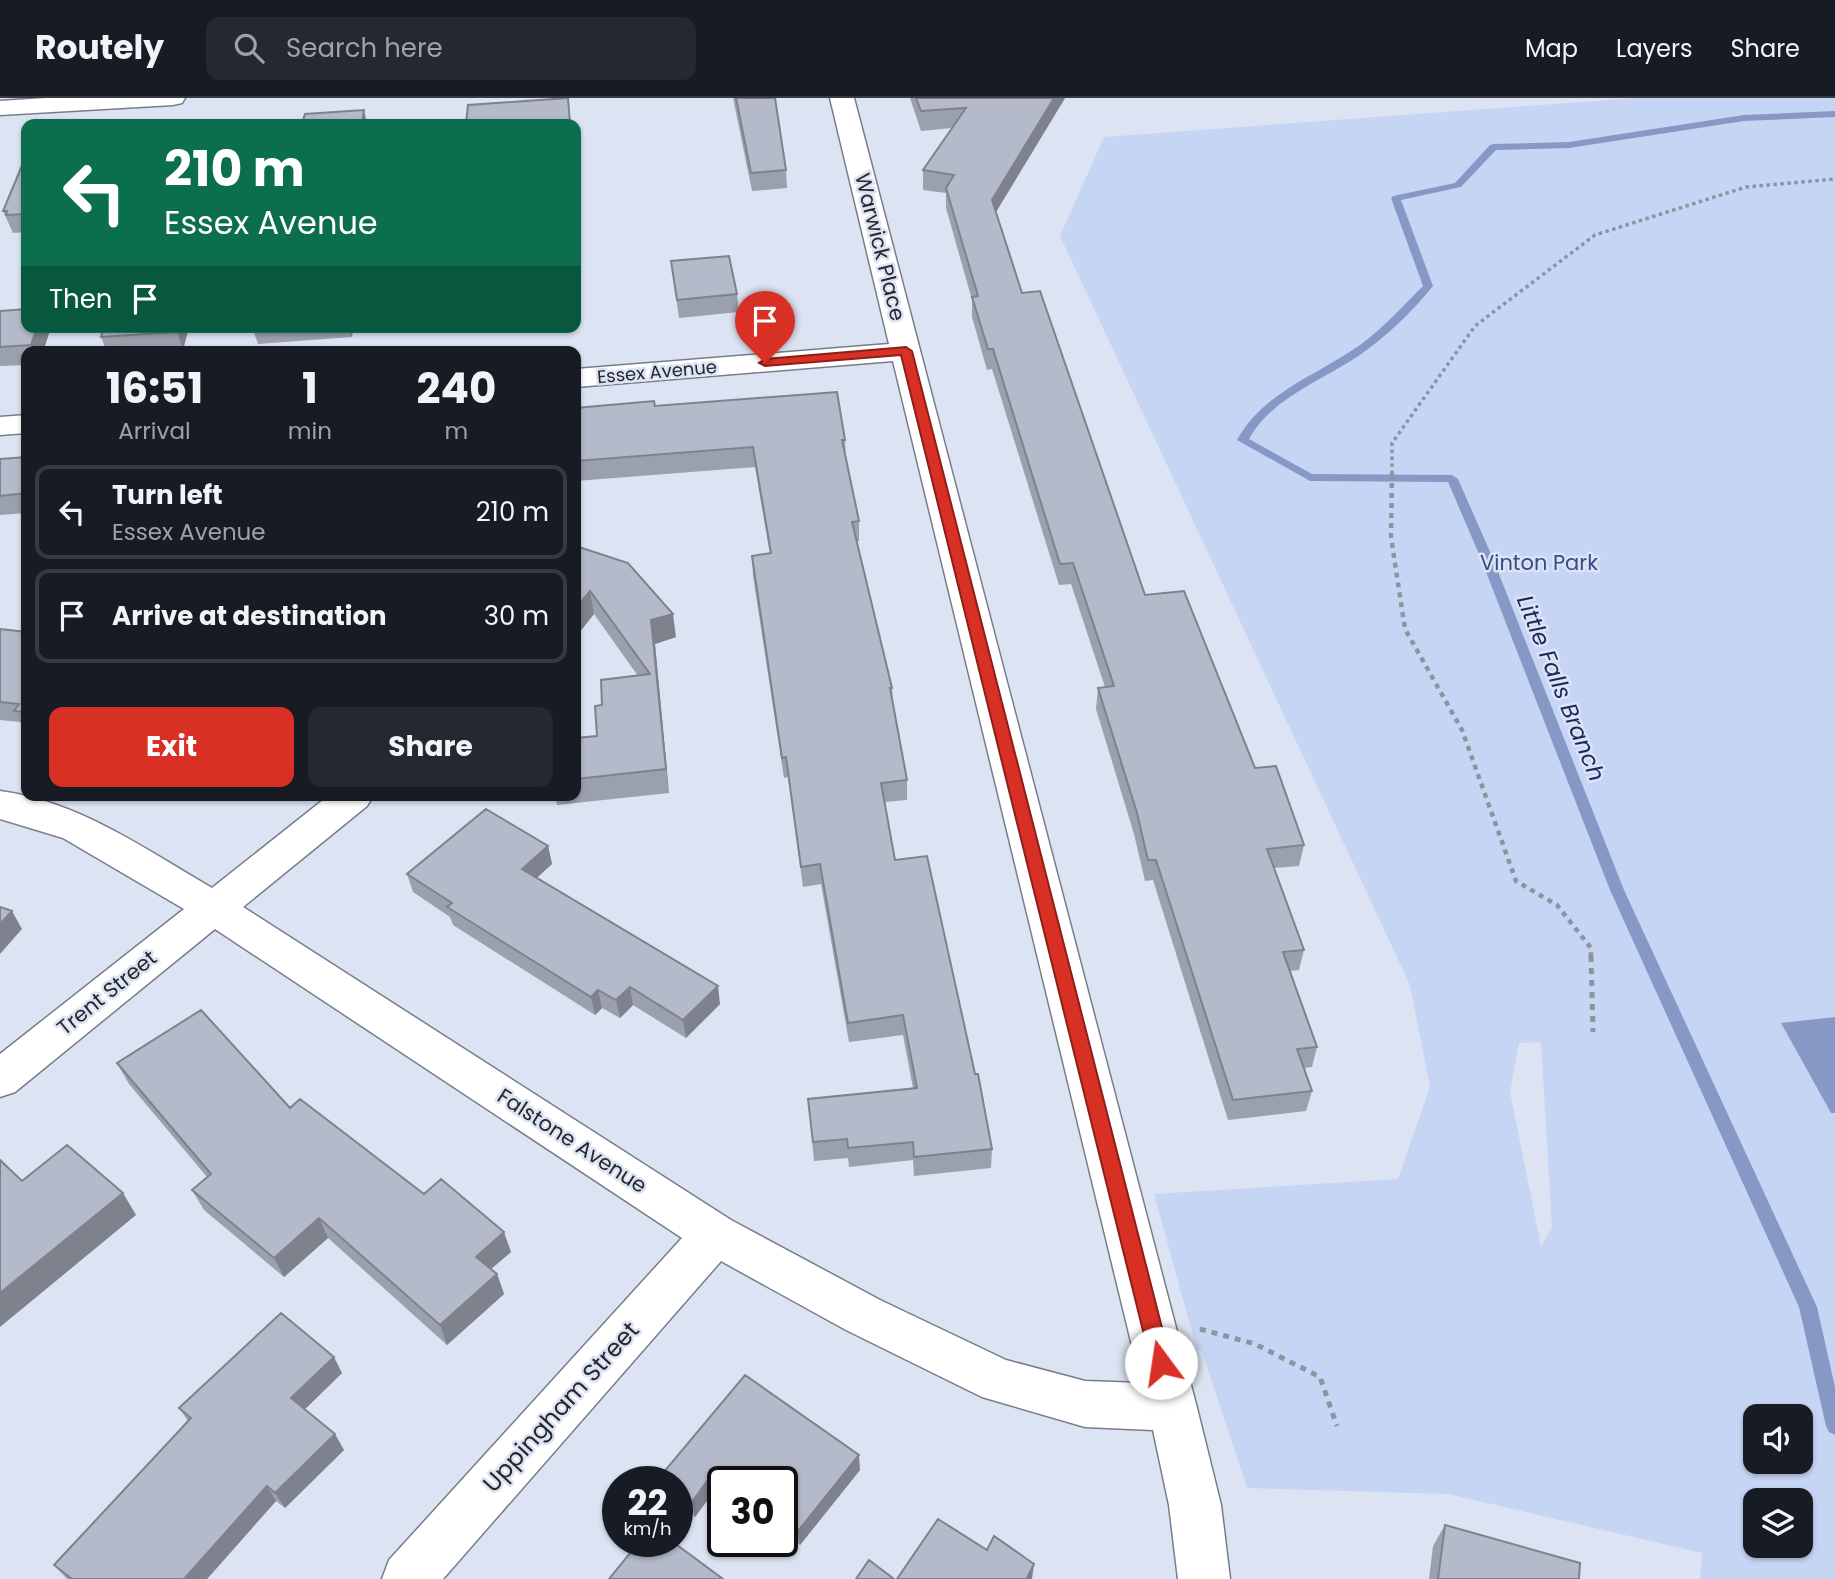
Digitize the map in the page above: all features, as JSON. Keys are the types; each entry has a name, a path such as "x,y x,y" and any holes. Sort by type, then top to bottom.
{"street":[{"path":"0,108 173,98"},
{"name":"Warwick Place","path":"842,98 1172,1408 1195,1505 1204,1579"},
{"name":"Essex Avenue","path":"581,378 906,351"},
{"path":"0,426 21,424"},
{"name":"Trent Street","path":"0,1079 348,801"},
{"name":"Falstone Avenue","path":"0,804 77,828 214,908 715,1234 863,1315 999,1381 1085,1404 1172,1408"},
{"name":"Uppingham Street","path":"408,1579 715,1234"}],"path":[{"path":"1594,1032 1591,948 1557,905 1517,881 1462,730 1405,629 1391,537 1392,443 1475,326 1595,235 1746,187 1835,179"},
{"path":"1150,1318 1255,1344 1321,1377 1337,1426"}],"green space":[{"name":"Vinton Park","path":"1636,98 1835,98 1835,1579 1700,1579 1702,1553 1448,1494 1247,1488 1202,1351 1197,1350 1154,1194 1398,1179 1430,1087 1410,985 1060,236 1104,137","holes":["1541,1042 1552,1228 1541,1246 1510,1092 1519,1043"]}],"shaded area":[{"path":"1835,1017 1835,1113 1831,1113 1781,1023"}],"building":[{"path":"568,98 570,119 467,119 468,105"},
{"path":"736,98 775,98 786,170 751,173"},
{"path":"916,98 1054,98 992,200 1022,293 1040,291 1145,595 1184,591 1255,768 1276,766 1304,845 1267,849 1304,950 1283,952 1317,1047 1297,1049 1312,1091 1233,1100 1156,860 1148,860 1137,813 1098,688 1114,686 1073,563 1060,564 993,349 988,349 972,297 978,296 946,188 954,175 923,170 966,108 921,111"},
{"path":"364,110 363,119 304,119 305,114"},
{"path":"21,168 21,214 6,215 7,211 3,211"},
{"path":"729,256 737,294 677,300 671,261"},
{"path":"21,309 21,333 35,333 31,345 0,347 0,311"},
{"path":"102,333 162,333 101,337"},
{"path":"837,392 845,440 842,440 859,521 852,522 892,688 907,780 881,783 895,860 927,856 975,1074 978,1074 992,1149 914,1157 913,1142 848,1148 847,1139 813,1142 808,1099 917,1088 903,1015 848,1023 820,864 801,867 786,757 782,758 752,556 771,553 753,447 581,461 581,408 654,401 655,406"},
{"path":"21,457 21,494 0,496 0,459"},
{"path":"581,548 628,563 673,614 651,620 666,769 581,778 581,738 597,736 595,706 602,705 601,680 650,674 590,591 581,602"},
{"path":"0,629 21,631 21,712 14,711 19,704 0,702"},
{"path":"486,809 548,846 522,869 718,986 683,1020 630,987 616,1000 598,990 591,997 447,907 452,903 407,874"},
{"path":"0,907 12,911 0,924"},
{"path":"201,1010 290,1108 300,1099 424,1194 441,1179 504,1232 476,1257 497,1274 440,1325 319,1218 274,1258 192,1190 211,1174 117,1063"},
{"path":"67,1145 123,1193 0,1293 0,1160 22,1181"},
{"path":"281,1313 334,1357 291,1398 335,1434 275,1493 267,1486 184,1579 72,1579 54,1565 191,1418 179,1408"},
{"path":"745,1375 859,1455 798,1531 798,1466 707,1466 707,1481 693,1501 693,1466 669,1466"},
{"path":"938,1519 987,1550 994,1536 1034,1564 1028,1579 897,1579"},
{"path":"1445,1525 1580,1563 1579,1579 1438,1579"},
{"path":"627,1557 693,1557 723,1579 609,1579"},
{"path":"869,1560 894,1579 856,1579"}],"waterway":[{"name":"Little Falls Branch","path":"1835,114 1744,118 1569,145 1493,147 1458,185 1396,198 1428,286 1365,346 1297,388 1263,413 1250,426 1243,440 1310,477 1452,479 1485,554 1617,890 1808,1307 1835,1426"}],"route":[{"path":"765,363 906,351 1161,1363"}]}
